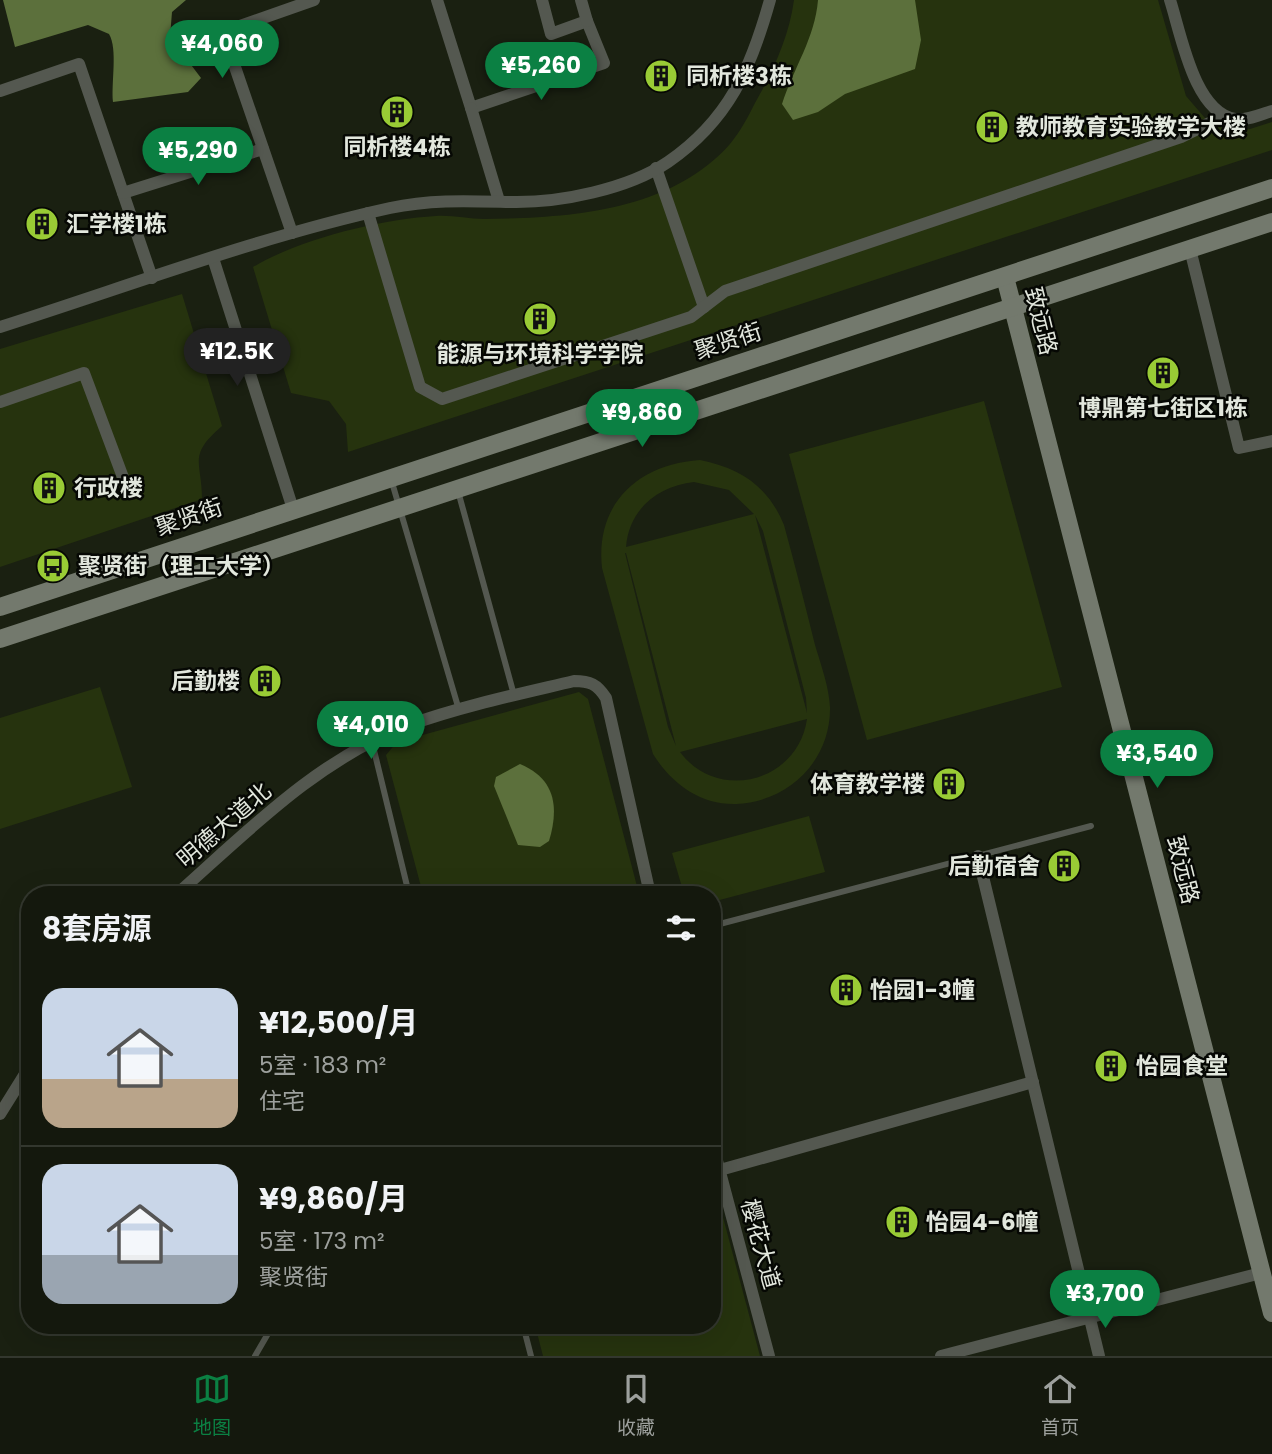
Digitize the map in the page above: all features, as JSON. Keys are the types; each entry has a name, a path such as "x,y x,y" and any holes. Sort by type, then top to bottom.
{"main road":[{"name":"聚贤街","path":"0,607 1272,188"},
{"path":"0,639 1272,222"},
{"name":"致远路","path":"1005,277 1272,1313"}],"street":[{"path":"292,233 223,32 313,0"},
{"path":"437,0 499,201"},
{"path":"542,0 551,34 587,21"},
{"path":"471,108 604,63 580,0"},
{"path":"0,327 292,233 368,213 448,199 524,201 613,188 668,162 720,117 743,80 758,44 770,0"},
{"path":"1170,0 1199,89 1208,104 1224,116 1238,120 1272,111"},
{"path":"0,92 79,64 152,278"},
{"path":"368,213 420,387 442,399 691,317 725,291 1181,137 1224,116"},
{"path":"123,193 263,149"},
{"path":"656,168 704,307"},
{"path":"1189,249 1239,448 1272,441"},
{"path":"213,258 293,509"},
{"path":"0,402 84,373 127,488"},
{"name":"明德大道北","path":"186,886 314,776 372,742 409,725 459,710 574,681 588,681 598,686 606,698 648,886"},
{"path":"978,856 1099,1356"},
{"path":"0,1114 21,1080"},
{"path":"721,1170 1033,1082"},
{"name":"樱花大道","path":"721,1188 769,1356"},
{"path":"941,1356 1261,1273"}],"lane":[{"path":"391,477 459,710"},
{"path":"457,488 514,695"},
{"path":"372,742 407,886"},
{"path":"721,924 1091,826"},
{"path":"255,1356 268,1334"},
{"path":"525,1334 531,1356"}],"shaded area":[{"path":"3,0 186,0 172,12 170,37 201,78 188,92 113,102 114,57 109,34 88,25 15,47"},
{"path":"794,0 1158,0 1186,96 1211,125 1250,129 1272,122 1272,150 348,452 346,424 329,401 291,393 253,267 317,239 391,221 436,216 484,219 583,213 616,207 678,184 706,167 730,144 740,129 779,53"},
{"path":"818,0 915,0 921,40 915,69 845,94 818,112 793,120 782,104 813,27"},
{"path":"182,294 222,426 200,452 202,499 0,567 0,349"},
{"path":"984,401 1062,687 867,740 789,454"},
{"path":"700,460 728,468 751,481 770,500 784,525 826,684 830,707 828,727 823,745 814,761 789,787 773,796 755,801 736,804 710,801 678,783 660,765 653,754 602,568 606,524 614,506 640,479 658,469","holes":["694,482 729,490 754,514 626,547 628,533 639,511 657,494 681,484","755,515 763,531 806,698 807,713","625,553 676,746 668,727","807,719 801,741 789,758 773,771 754,778 735,781 715,777 696,768 680,752"]},
{"path":"100,687 132,787 0,829 0,718"},
{"path":"579,692 588,699 637,886 421,886 386,755 397,742"},
{"path":"520,764 541,778 552,796 552,829 549,841 540,847 518,845 494,786 496,777"},
{"path":"809,816 825,872 721,900 721,886 682,886 672,853"},
{"path":"721,1210 760,1356 543,1356 537,1334 721,1334"}],"place":[{"name":"同析楼3栋","path":"661,76"},
{"name":"同析楼4栋","path":"397,112"},
{"name":"教师教育实验教学大楼","path":"992,127"},
{"name":"汇学楼1栋","path":"42,224"},
{"name":"能源与环境科学学院","path":"540,319"},
{"name":"博鼎第七街区1栋","path":"1163,373"},
{"name":"行政楼","path":"49,488"},
{"name":"聚贤街（理工大学）","path":"53,566"},
{"name":"后勤楼","path":"265,681"},
{"name":"体育教学楼","path":"949,784"},
{"name":"后勤宿舍","path":"1064,866"},
{"name":"怡园1-3幢","path":"846,990"},
{"name":"怡园食堂","path":"1111,1066"},
{"name":"怡园4-6幢","path":"902,1222"}]}
